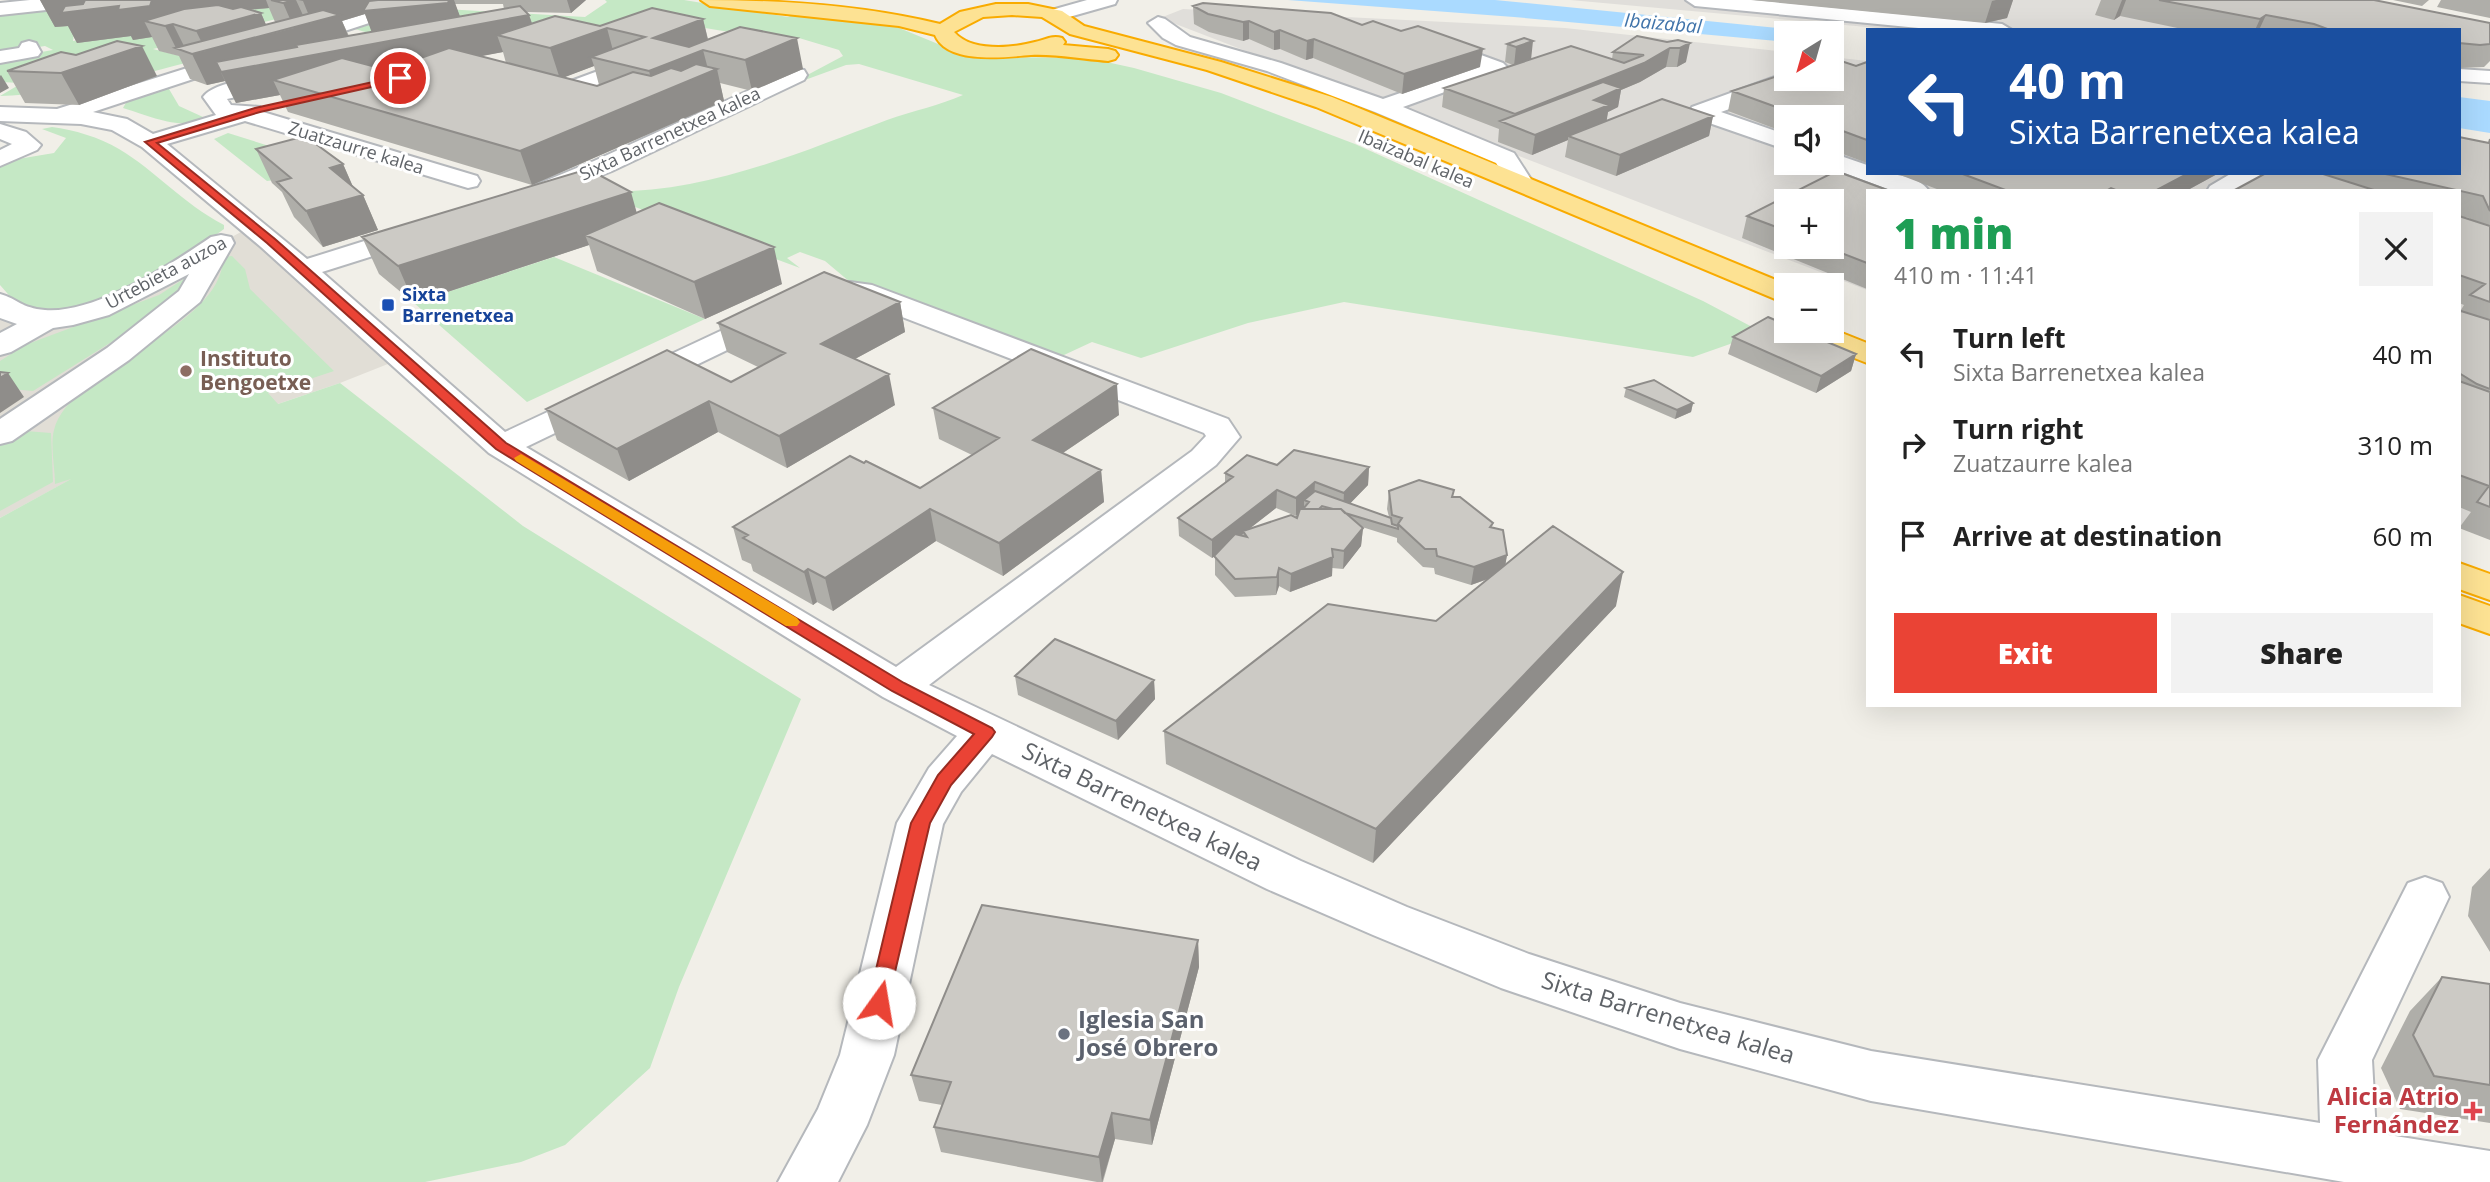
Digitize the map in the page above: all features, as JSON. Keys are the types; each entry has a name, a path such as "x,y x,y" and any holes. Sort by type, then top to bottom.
{"highway":[{"path":"710,0 899,20 944,31"},
{"path":"789,0 980,13"},
{"name":"Ibaizabal kalea","path":"980,13 1022,10 1291,90 1774,290"},
{"path":"944,31 950,24 980,13"},
{"path":"944,31 946,38 955,44 989,51 1030,49 1061,39 1076,27"},
{"name":"Ibaizabal kalea","path":"1030,49 1085,52 1122,58 1172,69 1268,99 1396,151 1774,314"},
{"path":"1844,319 1866,329"},
{"path":"1840,343 1866,355"},
{"path":"2461,576 2490,588"},
{"path":"2461,609 2490,621"}],"street":[{"path":"0,9 83,0"},
{"path":"0,114 64,115 109,98 387,13 420,0"},
{"path":"1076,27 1108,0"},
{"path":"1695,0 1981,28"},
{"path":"1140,12 1165,24 1183,41 1274,67 1383,107 1505,158 1522,184"},
{"path":"1076,27 1165,24"},
{"path":"0,57 31,51 29,47"},
{"path":"1383,107 1496,67 1463,55"},
{"path":"520,92 541,96 555,94 617,70"},
{"name":"Zuatzaurre kalea","path":"306,75 227,91 214,97 224,111 245,114 468,181"},
{"name":"Sixta Barrenetxea kalea","path":"518,200 603,166 796,75"},
{"path":"2461,75 2490,77"},
{"path":"1774,85 1700,112 1774,138"},
{"name":"Zuatzaurre kalea","path":"160,139 284,104"},
{"name":"Sixta Barrenetxea kalea","path":"64,115 120,124 160,139 193,177 303,270 501,446 898,687 1284,875 1519,973 1680,1026 1871,1076 2490,1179"},
{"path":"0,131 18,137 29,145 0,159"},
{"path":"1844,164 1866,172"},
{"path":"1873,175 1912,189"},
{"path":"2223,189 2248,175"},
{"path":"303,270 442,225"},
{"name":"Urtebieta auzoa","path":"0,303 6,311 36,320 69,318 101,308 148,286 252,226"},
{"path":"0,434 118,355 190,296 221,243"},
{"path":"501,446 810,300 840,290 862,291 1216,426 1223,437 1204,458 898,687"},
{"path":"0,346 46,319"},
{"path":"807,1182 839,1125 867,1055 920,823 945,780 986,732"},
{"path":"2349,1155 2345,1060 2424,897"}],"shaded area":[{"path":"1570,0 2298,0 2441,28 1878,28 1844,25 1844,21 1801,21"},
{"path":"1183,9 1565,28 1774,51 1774,91 1844,91 1844,58 1866,61 1866,175 2461,175 2461,172 2490,161 2490,538 2461,527 2461,189 1866,189 1866,290 1844,281 1844,273 1823,273 1786,259 1844,259 1844,189 1774,189 1774,254 1160,18"},
{"name":"Instituto Bengoetxe","path":"252,226 403,358 340,383 97,465 0,518 0,315 101,308"}],"green space":[{"path":"354,0 153,49 196,60 74,88 0,96 22,83 0,82 0,59 53,50 45,46 0,53 0,15 54,9 93,23 74,33 73,41 208,23 253,9"},
{"path":"605,0 684,0 788,17 794,14 887,23 960,53 993,57 1088,58 1134,68 1221,93 1355,144 1703,301 1756,329 1730,344 1693,357 1344,302 1248,323 1141,358 1092,342 1064,355 1045,354 850,282 825,261 800,252 787,258 800,268 592,191 631,191 706,181 779,160 963,95 859,64 846,65 783,88 843,56 839,50 799,38 766,38 699,27 372,34 355,29 427,8 585,17 607,2"},
{"path":"160,88 169,89 179,106 203,117 186,123 175,123 123,108 128,99"},
{"path":"52,127 86,135 119,149 195,207 224,225 224,229 158,277 92,308 39,312 21,309 0,285 0,162 54,153 66,138 42,129"},
{"path":"228,133 329,165 299,177 267,181 214,139"},
{"path":"232,256 245,269 250,289 334,371 268,393 278,404 340,383 523,526 801,699 679,987 650,1068 565,1145 521,1162 425,1182 0,1182 0,518 71,479 55,484 53,436 66,407 87,386 174,326 199,305 217,282 223,257"},
{"path":"554,257 705,319 527,402 414,303"},
{"path":"196,271 189,286 126,333 33,391 0,388 0,361 25,345 159,295"},
{"path":"0,429 51,433 53,482 0,511"}],"water":[{"name":"Ibaizabal","path":"1288,0 1495,0 1774,28 1774,41"},
{"path":"2461,97 2490,101 2490,133 2461,128"}],"building":[{"path":"85,0 152,0 150,6 118,10 119,6 61,13 65,6 83,4"},
{"path":"271,0 295,0 283,3"},
{"path":"449,0 448,3 363,11 369,1"},
{"path":"2159,0 2374,0 2490,23 2490,44 2461,43 2461,28 2325,28 2266,15 2260,19"},
{"path":"1203,3 1331,13 1362,25 1373,21 1401,31 1418,26 1483,49 1404,74 1314,39 1307,41 1280,30 1274,32 1249,21 1208,14 1193,6"},
{"path":"218,5 233,9 241,7 261,13 196,31 173,24 165,26 144,21 184,9"},
{"path":"520,6 529,15 221,72 216,62 297,47 296,45"},
{"path":"652,8 703,19 653,38 689,47 740,27 797,38 745,60 703,50 649,71 591,57 645,37 607,28 550,48 497,35 555,16 600,26"},
{"path":"323,10 340,15 192,54 175,48"},
{"path":"1637,36 1690,43 1680,48 1670,48 1644,63 1515,114 1444,88 1571,46 1624,63 1644,55 1613,52"},
{"path":"1524,38 1533,41 1516,47 1507,44"},
{"path":"117,41 142,46 61,73 7,71 61,52 76,55"},
{"path":"449,48 597,86 633,72 651,76 671,68 681,71 696,64 717,69 520,151 273,80 342,58 387,70"},
{"path":"1844,62 1856,66 1866,62 1866,140 1844,131 1844,105 1774,106 1732,91 1774,77 1774,91 1844,91"},
{"path":"1603,82 1621,88 1594,100 1609,105 1535,135 1500,121"},
{"path":"1662,99 1713,116 1620,155 1568,136"},
{"path":"305,136 343,164 330,168 363,195 306,211 277,182 291,178 256,149"},
{"path":"2461,137 2489,143 2490,139 2490,211 2483,196 2390,175 2461,175"},
{"path":"588,169 631,192 398,266 362,237"},
{"path":"1844,174 1885,189 1866,189 1866,263 1844,254 1844,189 1800,189 1828,175"},
{"path":"1965,175 2185,175 2159,189 2003,189"},
{"path":"2262,175 2326,175 2371,189 2237,189"},
{"path":"1774,202 1774,226 1747,216"},
{"path":"659,203 774,247 694,282 585,235"},
{"path":"2461,217 2490,226 2490,302 2470,295 2485,284 2461,276"},
{"path":"824,272 900,302 821,344 889,374 779,436 709,401 617,449 546,409 667,350 731,382 785,353 718,323"},
{"path":"2461,311 2490,320 2490,389 2461,374"},
{"path":"1768,317 1774,320 1774,343 1830,343 1856,354 1821,376 1733,337"},
{"path":"1031,349 1117,384 1033,440 1101,470 999,543 930,509 825,578 808,569 804,572 743,538 748,535 733,527 850,456 864,463 866,461 920,488 999,438 933,408"},
{"path":"1654,380 1693,403 1677,410 1626,388"},
{"path":"2461,382 2490,392 2490,507 2477,502 2489,486 2461,476"},
{"path":"1294,450 1369,467 1344,493 1315,482 1296,498 1277,490 1212,540 1178,518 1233,477 1225,473 1247,455 1277,465"},
{"path":"1419,480 1454,490 1452,497 1460,497 1493,523 1490,527 1503,530 1507,555 1474,567 1437,556 1436,549 1425,549 1398,524 1402,518 1392,515 1389,491"},
{"path":"1315,491 1391,518 1392,524 1398,526 1398,529 1345,513 1341,509 1322,506 1319,509 1303,509 1309,502 1304,500"},
{"path":"1300,509 1341,509 1363,528 1344,551 1332,549 1333,557 1291,574 1279,568 1277,577 1235,579 1214,556 1235,534 1247,537 1243,531 1291,515 1297,518"},
{"path":"1553,526 1623,572 1376,829 1164,731 1328,604 1436,621"},
{"path":"1055,639 1154,680 1116,721 1015,676"},
{"name":"Iglesia San José Obrero","path":"982,905 1198,940 1150,1120 1112,1113 1099,1157 934,1127 951,1082 911,1075"},
{"path":"2442,977 2490,984 2490,1085 2434,1076 2413,1035"}],"slow traffic":[{"path":"521,458 792,622"}],"place":[{"name":"Sixta Barrenetxea","path":"388,305"},
{"name":"Instituto Bengoetxe","path":"186,371"},
{"name":"Iglesia San José Obrero","path":"1064,1034"},
{"name":"Alicia Atrio Fernández","path":"2473,1111"}],"route":[{"path":"400,78 258,110 150,142 271,241 501,446 898,687 986,732 945,780 920,823 879,1003"}]}
